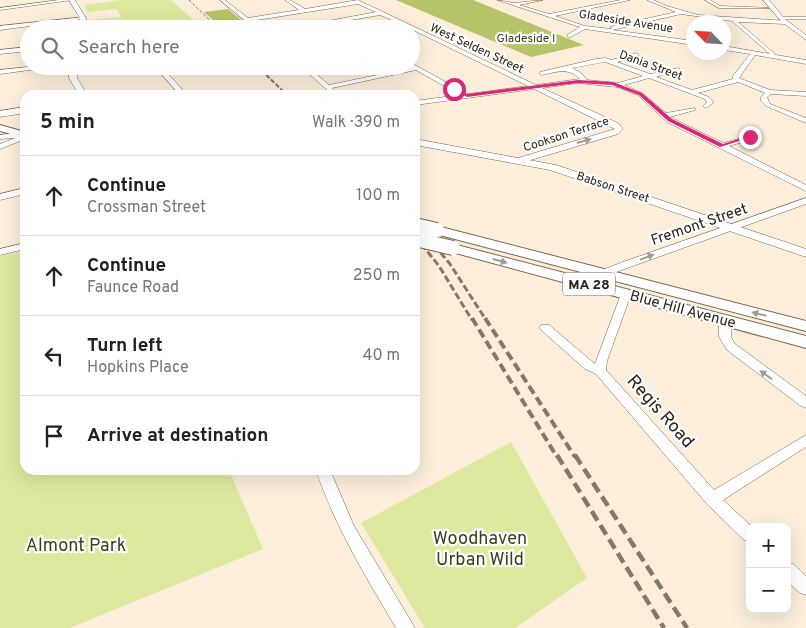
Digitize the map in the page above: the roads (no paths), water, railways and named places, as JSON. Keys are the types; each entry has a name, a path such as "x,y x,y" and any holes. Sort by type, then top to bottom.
{"highway":[{"path":"0,119 20,131"},
{"path":"0,128 20,132"},
{"name":"Blue Hill Avenue","path":"420,226 806,326"},
{"name":"Blue Hill Avenue","path":"420,239 806,342"}],"main road":[{"path":"71,0 83,18"},
{"path":"766,0 783,20 806,38"},
{"path":"73,75 80,90"},
{"path":"0,114 20,111"},
{"name":"Babson Street","path":"420,143 521,160 592,180 806,253"}],"street":[{"path":"0,9 71,0"},
{"path":"222,0 246,20 356,1"},
{"path":"287,0 304,11"},
{"name":"Gladeside Avenue","path":"499,0 584,27 686,42"},
{"path":"514,5 541,0"},
{"path":"547,16 628,0"},
{"path":"649,0 679,12 734,21 806,18"},
{"path":"707,0 719,7 773,8"},
{"name":"West Selden Street","path":"356,1 395,20"},
{"path":"608,30 621,25 679,12"},
{"path":"340,20 381,13"},
{"path":"66,20 83,18"},
{"path":"734,21 772,53 774,57"},
{"path":"0,28 20,26"},
{"path":"569,36 584,27"},
{"name":"West Selden Street","path":"420,32 538,87 618,129"},
{"path":"420,39 431,37"},
{"path":"731,49 806,62"},
{"path":"0,52 20,50"},
{"path":"737,80 736,76 754,54"},
{"path":"610,62 637,55"},
{"name":"Dania Street","path":"542,73 599,60 610,62 693,92 711,101 711,104 706,106"},
{"path":"566,68 579,74 585,81"},
{"path":"420,69 467,96"},
{"path":"618,85 677,69"},
{"path":"0,72 20,70"},
{"path":"165,75 179,90"},
{"path":"314,75 331,90"},
{"path":"327,86 375,75"},
{"path":"693,92 737,80 769,92 806,94"},
{"path":"420,102 585,81 618,85 640,94 664,116 806,188"},
{"path":"769,92 764,97 764,101 768,105 806,121"},
{"path":"664,116 694,109"},
{"name":"Cookson Terrace","path":"521,160 615,132 618,129"},
{"path":"0,137 20,134"},
{"path":"0,147 20,135"},
{"path":"722,146 750,137"},
{"path":"0,197 20,192"},
{"name":"Fremont Street","path":"601,274 750,223 806,200"},
{"path":"0,252 20,247"},
{"path":"600,371 601,361 626,294"},
{"path":"725,321 725,337 736,352 806,403"},
{"name":"Regis Road","path":"545,328 589,366 600,371 712,499 746,531"},
{"path":"712,499 806,440"},
{"path":"325,475 331,496 374,576 406,628"},
{"path":"791,574 806,587"}],"railway":[{"path":"189,0 210,20"},
{"path":"266,75 282,90"},
{"path":"420,228 450,264 486,320"},
{"path":"420,242 439,266 472,320"},
{"path":"472,318 557,457"},
{"path":"485,318 575,457"},
{"path":"557,455 664,628"},
{"path":"575,455 687,628"}],"park label":[{"name":"Gladeside I","path":"526,38"},
{"name":"Almont Park","path":"76,545"},
{"name":"Woodhaven Urban Wild","path":"480,548"}]}
